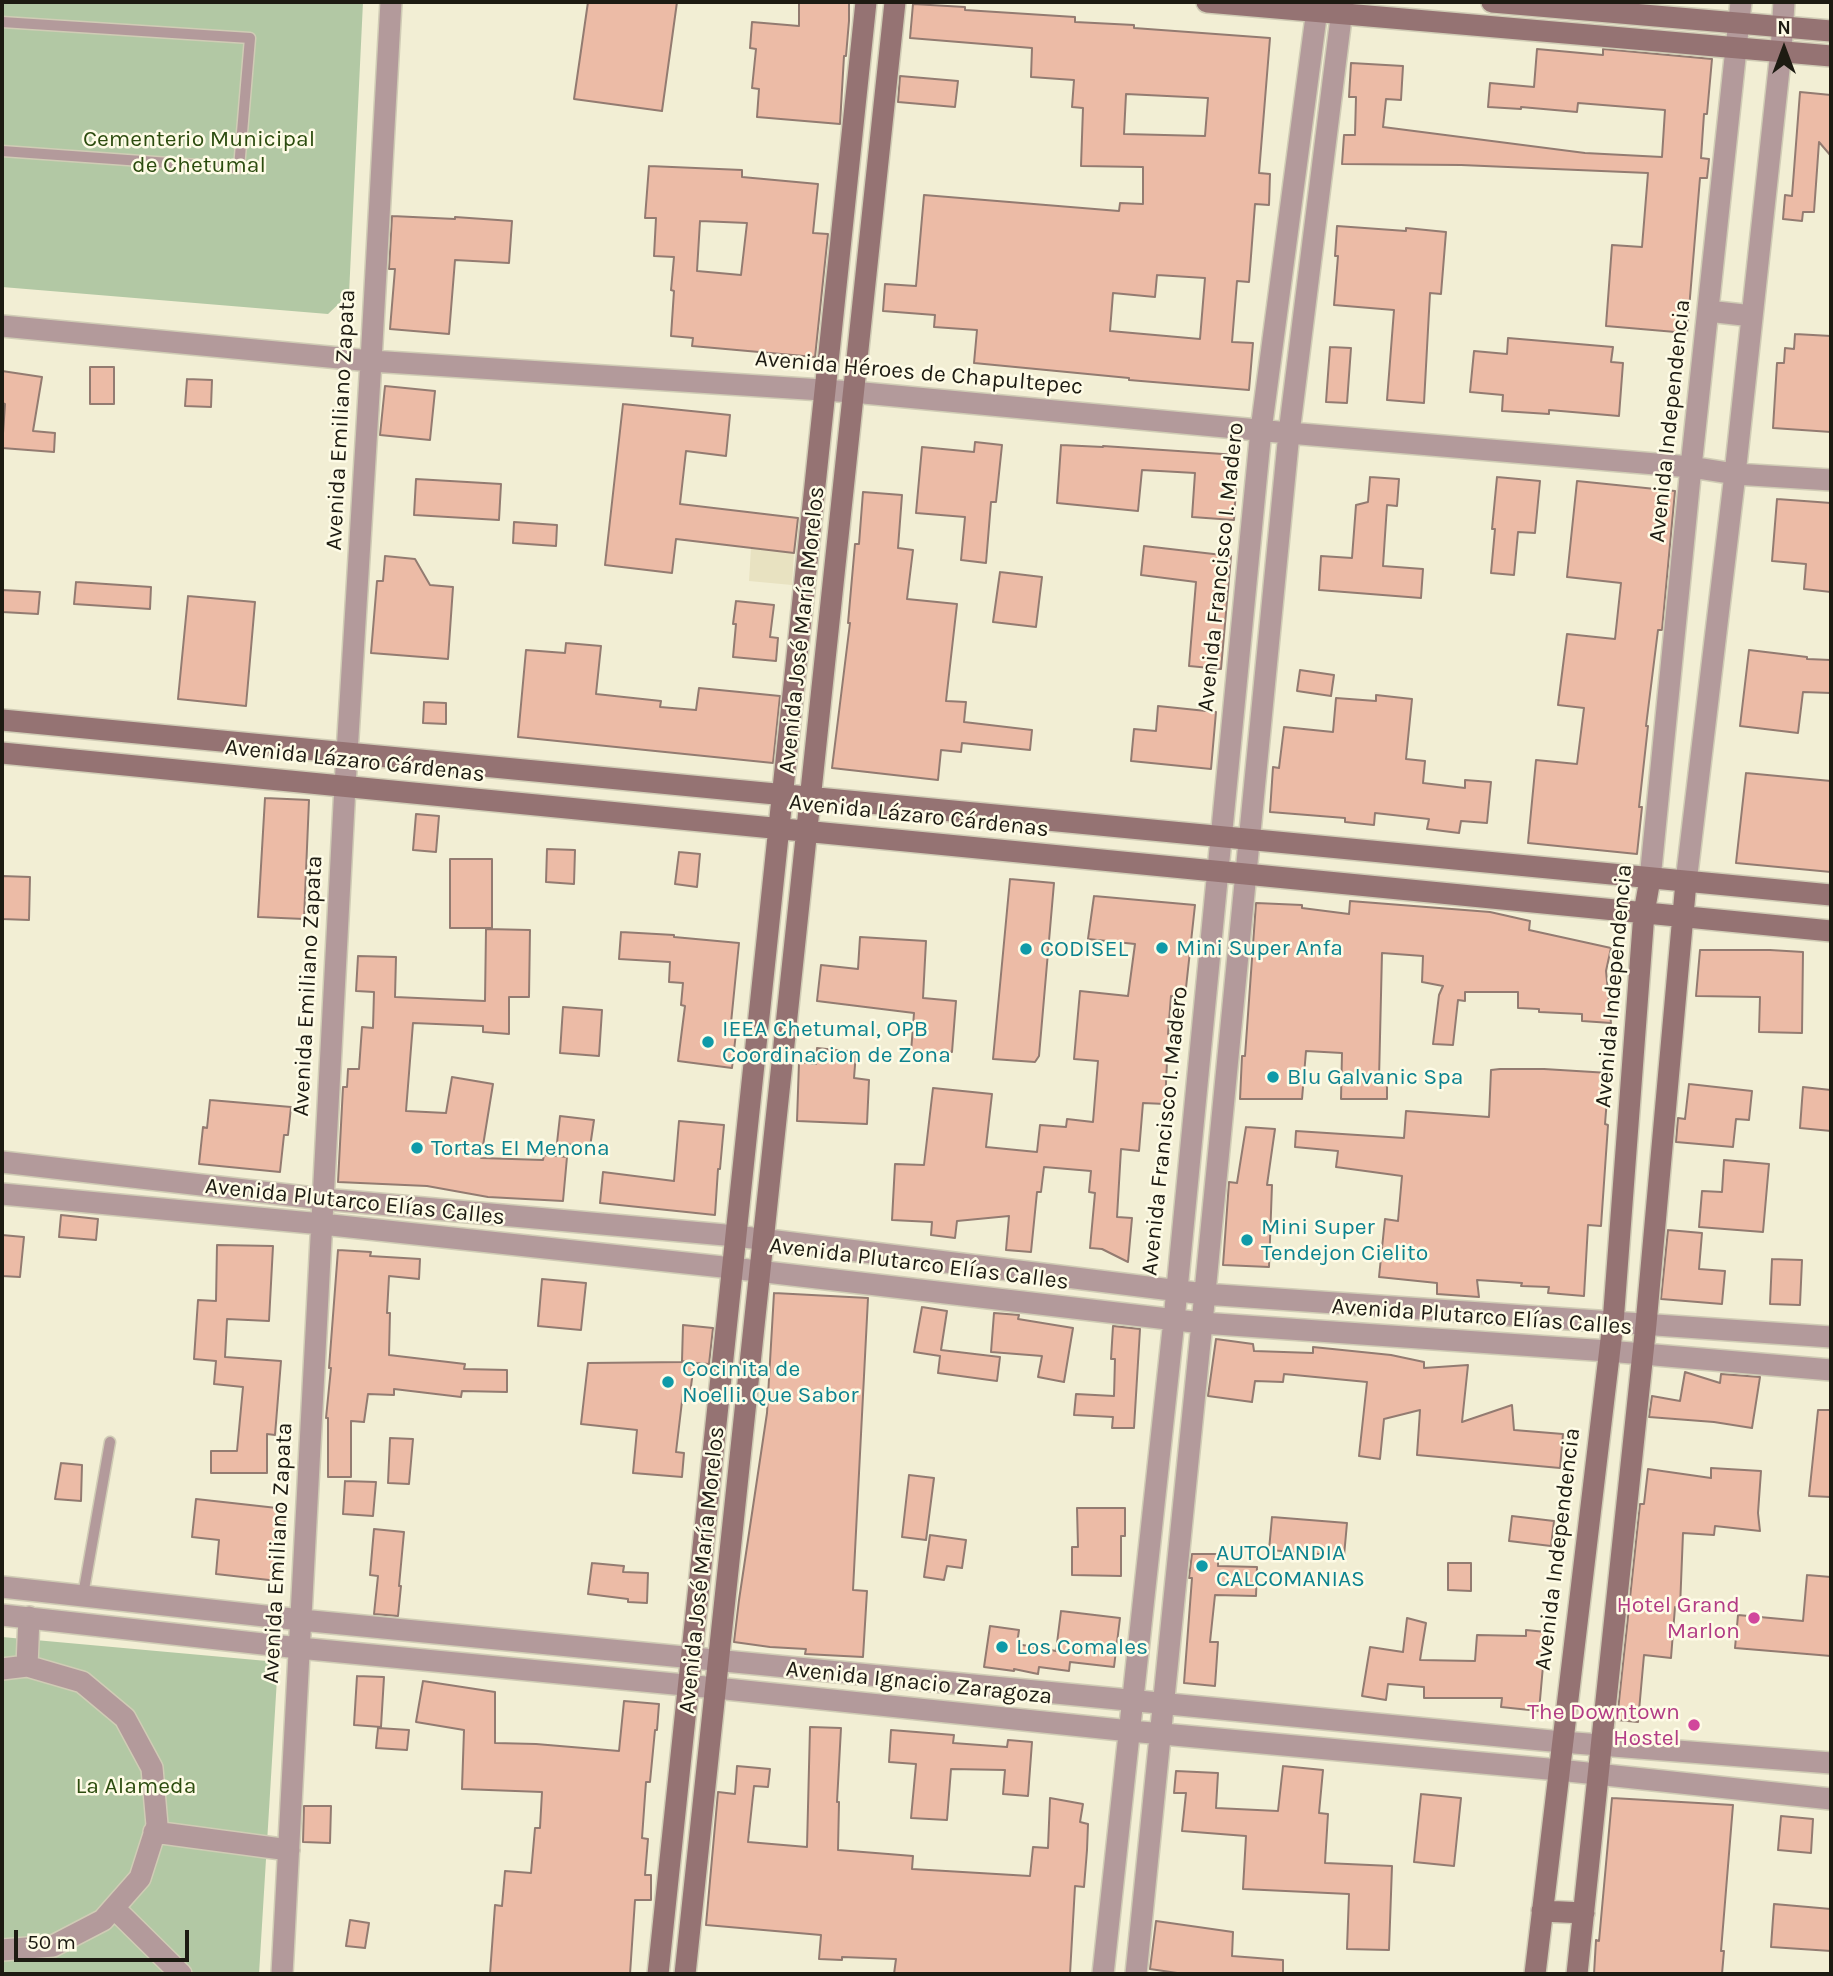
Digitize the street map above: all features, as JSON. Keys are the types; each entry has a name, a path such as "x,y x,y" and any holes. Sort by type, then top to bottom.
{"main road":[{"name":"Avenida José María Morelos","path":"658,1974 866,2"},
{"name":"Avenida José María Morelos","path":"685,1974 895,2"},
{"path":"1207,2 1343,8 1831,56"},
{"path":"1492,2 1831,32"},
{"name":"Avenida Lázaro Cárdenas","path":"2,720 1831,895"},
{"name":"Avenida Lázaro Cárdenas","path":"2,753 1831,930"},
{"name":"Avenida Independencia","path":"1535,1974 1613,1323 1644,913 1650,878"},
{"path":"1577,1974 1646,1324 1686,882"},
{"path":"1542,1911 1584,1913"}],"street":[{"name":"Avenida Emiliano Zapata","path":"282,1974 346,753 391,2"},
{"name":"Avenida Independencia","path":"1650,878 1741,2"},
{"path":"1686,882 1735,474 1784,2"},
{"name":"Avenida Francisco I. Madero","path":"1103,1974 1174,1320 1261,430 1317,6"},
{"path":"1136,1974 1289,433 1343,8"},
{"path":"1708,311 1752,316"},
{"name":"Avenida Héroes de Chapultepec","path":"2,326 371,361 853,392 1691,467 1735,474 1831,480"},
{"name":"Avenida Plutarco Elías Calles","path":"2,1162 323,1199 736,1236 1205,1294 1831,1337"},
{"name":"Avenida Plutarco Elías Calles","path":"2,1194 322,1224 732,1268 1202,1323 1608,1351 1831,1370"},
{"name":"Avenida Ignacio Zaragoza","path":"2,1587 301,1620 1562,1742 1831,1763"},
{"name":"Avenida Ignacio Zaragoza","path":"2,1615 299,1648 1130,1731 1559,1770 1831,1799"},
{"path":"27,1666 29,1617"},
{"path":"2,1669 27,1666 82,1682 125,1718 152,1768 157,1825 140,1878 103,1920 53,1945 2,1950"},
{"path":"155,1832 289,1850"},
{"path":"114,1908 181,1974"}],"lane":[{"path":"2,22 250,38 239,168 2,151"},
{"path":"83,1595 110,1442"}],"shaded area":[{"path":"751,548 794,553 792,585 749,581"}],"green space":[{"name":"Cementerio Municipal de Chetumal","path":"2,2 363,2 349,294 328,314 2,287"},
{"name":"La Alameda","path":"2,1637 278,1662 259,1974 2,1974"}],"building":[{"path":"588,2 677,2 662,111 574,99"},
{"path":"799,2 849,2 840,124 757,117 759,89 752,88 756,49 750,48 752,22 799,26"},
{"path":"913,4 1075,17 1075,22 1134,25 1134,28 1270,38 1259,173 1270,174 1269,205 1255,204 1249,282 1237,281 1232,342 1253,343 1249,390 974,363 977,330 934,327 935,315 883,311 885,284 916,286 924,195 1119,211 1120,203 1143,204 1143,167 1081,166 1083,108 1072,107 1074,80 1031,77 1032,48 910,38","holes":["1126,94 1208,98 1205,136 1124,134","1157,275 1205,278 1200,339 1110,331 1113,293 1155,297"]},
{"path":"1537,49 1603,55 1603,49 1712,59 1701,158 1709,159 1707,178 1700,178 1687,333 1606,326 1612,245 1642,247 1648,173 1461,165 1342,164 1344,135 1355,135 1356,97 1349,97 1351,63 1403,66 1401,100 1386,99 1383,127 1585,153 1662,157 1665,110 1578,103 1577,112 1488,107 1490,83 1534,87"},
{"path":"900,76 958,81 955,107 898,102"},
{"path":"1800,92 1831,95 1831,156 1819,142 1814,212 1803,212 1802,221 1783,219 1785,195 1792,196"},
{"path":"649,166 742,170 742,177 818,184 813,233 828,234 815,357 692,346 693,338 671,336 674,257 654,256 656,218 645,218","holes":["700,221 747,223 741,275 697,271"]},
{"path":"392,216 512,221 509,263 455,260 449,334 390,329 395,269 389,269"},
{"path":"1337,226 1446,232 1441,294 1430,293 1424,403 1387,400 1394,310 1334,305 1338,256 1335,256"},
{"path":"1795,334 1831,336 1831,432 1773,428 1777,363 1784,363 1785,348 1794,349"},
{"path":"1508,338 1613,347 1611,362 1623,363 1619,416 1549,410 1549,414 1502,411 1503,395 1470,392 1474,351 1507,354"},
{"path":"1330,347 1351,348 1347,403 1326,402"},
{"path":"90,367 114,367 114,404 90,404"},
{"path":"2,371 42,377 33,431 55,433 54,452 2,448 5,404 2,403"},
{"path":"187,379 212,380 211,407 185,406"},
{"path":"385,386 435,391 430,440 380,435"},
{"path":"623,404 730,415 726,456 686,451 680,504 798,518 794,553 676,539 672,573 605,565"},
{"path":"975,442 1002,445 996,502 991,502 986,563 961,560 965,517 916,513 922,447 974,452"},
{"path":"1061,445 1238,455 1234,520 1192,517 1195,473 1142,470 1138,511 1057,503"},
{"path":"1370,477 1399,479 1397,506 1387,505 1383,566 1423,569 1421,598 1319,590 1321,556 1352,558 1356,505 1368,502"},
{"path":"1497,477 1540,481 1535,533 1518,532 1514,575 1491,573"},
{"path":"416,479 501,484 499,520 414,515"},
{"path":"1577,481 1675,491 1662,630 1658,630 1646,726 1637,854 1528,843 1536,760 1577,764 1584,708 1558,705 1567,634 1615,639 1621,583 1567,577"},
{"path":"863,492 902,495 898,548 913,550 907,599 957,604 946,701 966,702 964,722 1032,730 1030,750 962,743 961,752 941,750 938,780 832,768 850,623 855,544 859,544"},
{"path":"1777,499 1831,503 1831,592 1804,589 1806,564 1772,561"},
{"path":"514,522 557,525 556,546 513,543"},
{"path":"1144,546 1231,556 1221,669 1189,666 1196,582 1141,575"},
{"path":"385,556 415,559 430,585 453,587 448,659 371,653 377,581 383,581"},
{"path":"1000,572 1042,577 1036,627 993,622"},
{"path":"76,582 151,587 150,609 74,604"},
{"path":"2,590 40,592 38,614 2,612"},
{"path":"188,596 255,602 246,706 178,699"},
{"path":"736,601 774,605 770,637 778,638 776,661 733,657"},
{"path":"566,643 601,646 596,694 661,701 660,707 696,710 699,688 780,696 773,763 518,737 526,650 565,653"},
{"path":"1749,650 1831,660 1831,693 1803,692 1798,733 1740,726"},
{"path":"1300,670 1334,675 1331,696 1297,691"},
{"path":"1376,695 1412,699 1406,759 1425,761 1423,783 1465,788 1465,780 1491,782 1487,823 1461,821 1459,833 1427,829 1429,819 1375,813 1374,825 1345,822 1345,818 1270,812 1273,767 1279,768 1284,727 1333,732 1336,698 1376,701"},
{"path":"424,702 446,703 446,724 423,723"},
{"path":"1158,706 1216,712 1211,769 1131,761 1134,729 1156,731"},
{"path":"1746,773 1831,781 1831,872 1736,863"},
{"path":"265,798 309,800 304,919 258,917"},
{"path":"416,814 439,816 436,852 413,850"},
{"path":"547,849 575,850 574,884 546,882"},
{"path":"679,852 700,854 697,887 675,884"},
{"path":"450,859 492,859 492,928 450,928"},
{"path":"2,876 30,877 29,920 2,919"},
{"name":"CODISEL","path":"1010,879 1054,883 1039,1056 1035,1062 993,1059"},
{"path":"1094,896 1195,905 1185,997 1171,996 1168,1034 1174,1035 1172,1063 1167,1062 1165,1104 1143,1103 1139,1151 1121,1149 1117,1217 1132,1218 1128,1262 1102,1249 1090,1248 1095,1193 1089,1192 1091,1171 1044,1167 1041,1192 1037,1192 1031,1252 1006,1250 1009,1216 957,1221 955,1238 931,1235 932,1222 892,1220 895,1164 924,1165 933,1088 992,1094 986,1147 1037,1152 1040,1125 1066,1127 1067,1119 1093,1122 1098,1061 1074,1059 1080,991 1128,996 1135,944 1088,939"},
{"path":"1350,901 1490,912 1530,921 1529,930 1611,948 1606,971 1611,1023 1582,1021 1582,1014 1518,1008 1518,992 1465,992 1465,1001 1458,1000 1453,1045 1433,1044 1439,995 1443,986 1422,982 1423,956 1382,953 1379,1079 1387,1079 1387,1099 1341,1099 1342,1053 1306,1051 1302,1099 1240,1099 1256,903 1302,905 1302,908 1349,914"},
{"path":"486,929 530,930 529,997 509,997 509,1034 483,1032 483,1026 413,1023 406,1111 446,1113 452,1077 493,1084 481,1158 543,1160 544,1155 567,1157 563,1201 488,1197 427,1186 338,1182 343,1087 347,1087 348,1069 359,1069 362,1027 373,1028 374,992 356,991 358,956 396,957 395,997 485,1001"},
{"path":"621,932 739,943 731,1023 737,1024 732,1068 678,1061 685,1006 681,1005 683,983 669,982 670,962 619,959"},
{"path":"860,937 926,941 923,998 956,1001 952,1052 942,1051 942,1055 911,1052 914,1013 817,1001 821,965 858,969"},
{"path":"1700,950 1803,952 1802,1033 1759,1032 1760,997 1696,996"},
{"path":"563,1007 602,1010 599,1056 560,1053"},
{"path":"817,1048 856,1052 854,1078 869,1080 867,1124 797,1121 799,1062 816,1064"},
{"path":"1491,1070 1609,1073 1601,1226 1588,1225 1584,1296 1548,1293 1549,1287 1477,1280 1479,1297 1437,1294 1437,1283 1379,1277 1385,1219 1398,1221 1402,1176 1336,1167 1338,1151 1295,1147 1296,1131 1404,1138 1406,1111 1489,1117"},
{"path":"1689,1084 1752,1091 1749,1120 1736,1119 1733,1147 1676,1142 1678,1118 1685,1119"},
{"path":"1803,1087 1831,1090 1831,1131 1800,1128"},
{"path":"210,1100 291,1107 288,1135 284,1135 280,1172 199,1164 203,1127 207,1128"},
{"path":"560,1116 594,1120 590,1147 557,1143"},
{"path":"679,1121 724,1125 715,1215 600,1203 603,1172 674,1181"},
{"path":"1246,1127 1275,1129 1267,1185 1272,1185 1269,1267 1223,1265 1229,1182 1237,1183"},
{"path":"1724,1160 1769,1164 1763,1232 1699,1227 1702,1191 1722,1192"},
{"path":"61,1215 98,1219 96,1240 59,1237"},
{"path":"1668,1230 1702,1233 1699,1269 1725,1271 1722,1304 1661,1299"},
{"path":"2,1235 24,1237 20,1277 2,1276"},
{"path":"217,1245 273,1246 269,1321 227,1319 225,1357 281,1361 275,1435 267,1434 267,1473 211,1473 211,1451 237,1451 243,1387 214,1384 216,1361 194,1359 198,1300 216,1301"},
{"path":"338,1250 371,1252 370,1256 420,1259 419,1279 389,1276 389,1355 465,1364 464,1369 507,1370 507,1392 462,1391 461,1397 394,1389 394,1395 368,1394 364,1422 351,1421 351,1477 328,1477 326,1418"},
{"path":"1772,1259 1802,1260 1800,1305 1770,1304"},
{"path":"542,1279 586,1283 581,1330 538,1326"},
{"path":"774,1293 868,1298 853,1590 867,1591 863,1657 805,1654 806,1649 734,1642 767,1413"},
{"path":"922,1307 947,1311 941,1350 1000,1357 997,1381 938,1373 940,1356 914,1352"},
{"path":"994,1313 1019,1315 1018,1319 1073,1328 1064,1382 1038,1377 1042,1356 991,1352"},
{"path":"683,1325 713,1328 709,1364 694,1363 690,1394 683,1393 676,1452 684,1453 682,1477 633,1473 637,1430 581,1424 588,1363 686,1362 682,1361"},
{"path":"1113,1326 1140,1329 1134,1428 1112,1428 1113,1417 1074,1415 1076,1394 1114,1396 1115,1359 1111,1359"},
{"path":"1216,1339 1253,1344 1254,1351 1313,1353 1313,1347 1391,1355 1424,1362 1424,1368 1468,1365 1462,1422 1512,1405 1514,1430 1563,1434 1560,1468 1417,1455 1420,1410 1384,1419 1380,1459 1359,1456 1367,1382 1284,1374 1283,1382 1255,1381 1252,1402 1208,1396"},
{"path":"1685,1372 1720,1383 1721,1374 1760,1377 1752,1428 1649,1417 1652,1396 1680,1401"},
{"path":"1818,1410 1831,1410 1831,1497 1809,1496"},
{"path":"390,1438 413,1439 409,1484 388,1483"},
{"path":"61,1463 82,1465 81,1501 55,1499"},
{"path":"1711,1468 1761,1471 1758,1513 1760,1531 1715,1526 1714,1535 1683,1533 1680,1608 1675,1607 1671,1658 1644,1655 1638,1722 1617,1720 1640,1504 1644,1504 1648,1469 1711,1478"},
{"path":"909,1475 934,1478 926,1540 902,1537"},
{"path":"345,1481 376,1482 373,1516 343,1514"},
{"path":"196,1499 286,1509 278,1581 216,1574 219,1540 192,1537"},
{"path":"1077,1508 1125,1508 1125,1536 1121,1536 1121,1576 1072,1575 1072,1547 1078,1547"},
{"path":"1512,1516 1554,1521 1551,1546 1509,1541"},
{"path":"1272,1517 1347,1523 1344,1556 1269,1550"},
{"path":"374,1529 404,1532 398,1616 374,1614 378,1576 370,1575"},
{"path":"930,1535 966,1540 962,1568 947,1566 944,1580 924,1577"},
{"path":"1192,1554 1218,1554 1218,1566 1257,1567 1256,1596 1215,1595 1210,1642 1218,1642 1215,1686 1184,1683"},
{"path":"592,1563 624,1566 623,1572 648,1573 647,1603 588,1594"},
{"path":"1448,1563 1471,1563 1471,1591 1448,1590"},
{"name":"Hotel Grand Marlon","path":"1807,1575 1831,1577 1831,1656 1735,1648 1738,1615 1803,1621"},
{"path":"1061,1611 1120,1618 1114,1667 1070,1662 1069,1671 1039,1667 1038,1674 984,1667 990,1626 1019,1630 1017,1644 1056,1651"},
{"path":"1407,1618 1426,1623 1420,1660 1475,1661 1477,1635 1526,1636 1526,1630 1546,1632 1539,1711 1501,1707 1502,1698 1424,1698 1424,1687 1388,1684 1386,1700 1362,1696 1370,1647 1403,1652"},
{"path":"357,1676 384,1677 381,1727 354,1725"},
{"path":"423,1681 495,1692 495,1743 619,1751 624,1701 659,1704 650,1782 646,1782 642,1838 648,1839 645,1875 651,1875 651,1900 635,1900 630,1974 490,1974 495,1905 502,1906 505,1871 531,1873 535,1828 540,1828 542,1792 462,1789 464,1730 416,1722"},
{"path":"810,1727 841,1728 837,1802 838,1850 913,1856 912,1869 1030,1876 1033,1847 1048,1848 1050,1798 1083,1804 1080,1822 1088,1824 1087,1850 1084,1887 1075,1886 1070,1974 894,1974 896,1959 819,1959 821,1935 706,1925 718,1792 735,1794 737,1766 770,1769 768,1787 754,1786 748,1842 807,1847"},
{"path":"378,1728 409,1730 407,1750 376,1748"},
{"path":"891,1730 954,1735 953,1743 1007,1747 1008,1740 1032,1742 1028,1796 1003,1794 1005,1770 951,1769 947,1820 911,1818 916,1764 889,1762"},
{"path":"1283,1766 1323,1770 1319,1813 1328,1814 1325,1863 1392,1866 1389,1950 1347,1949 1349,1894 1243,1889 1246,1836 1182,1831 1186,1793 1174,1793 1176,1771 1218,1773 1216,1808 1278,1811"},
{"path":"1421,1794 1461,1798 1454,1866 1414,1862"},
{"path":"1612,1798 1733,1805 1721,1951 1724,1951 1722,1974 1594,1974"},
{"path":"304,1806 331,1806 330,1843 303,1842"},
{"path":"1781,1816 1813,1819 1811,1853 1778,1850"},
{"path":"1774,1904 1831,1909 1831,1951 1771,1947"},
{"path":"350,1920 369,1923 365,1948 346,1946"},
{"path":"1156,1921 1233,1932 1232,1956 1283,1960 1283,1974 1184,1974 1150,1969"}],"place":[{"name":"Mini Super Anfa","path":"1162,948"},
{"name":"CODISEL","path":"1026,949"},
{"name":"IEEA Chetumal, OPB Coordinacion de Zona","path":"708,1042"},
{"name":"Blu Galvanic Spa","path":"1273,1077"},
{"name":"Tortas EI Menona","path":"417,1148"},
{"name":"Mini Super Tendejon Cielito","path":"1247,1240"},
{"name":"Cocinita de Noelli. Que Sabor","path":"668,1382"},
{"name":"AUTOLANDIA CALCOMANIAS","path":"1202,1566"},
{"name":"Hotel Grand Marlon","path":"1754,1618"},
{"name":"Los Comales","path":"1002,1647"},
{"name":"The Downtown Hostel","path":"1694,1725"}]}
